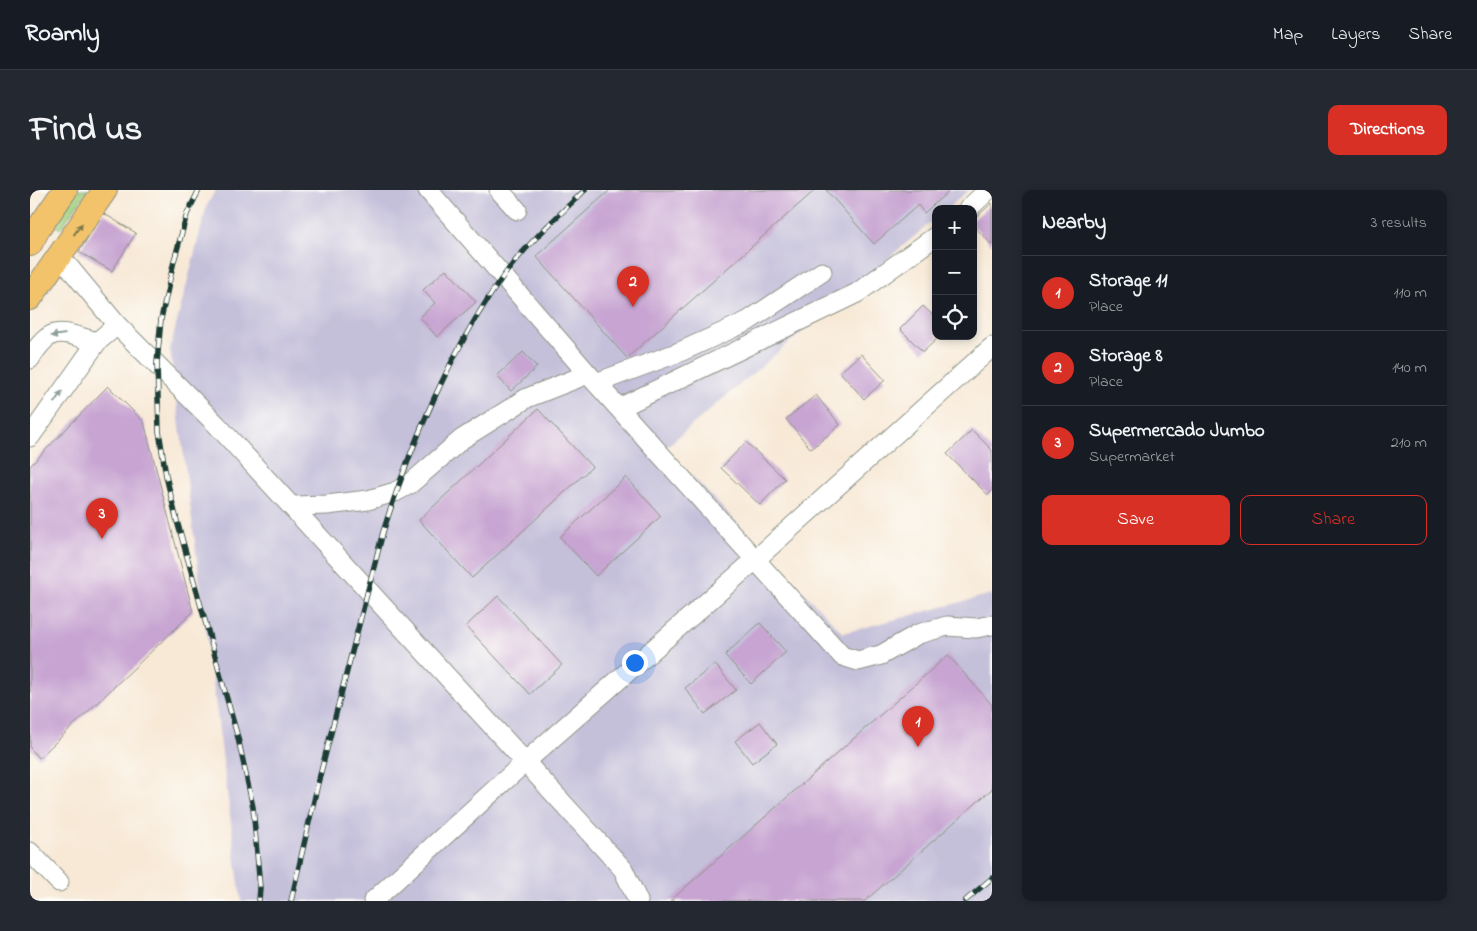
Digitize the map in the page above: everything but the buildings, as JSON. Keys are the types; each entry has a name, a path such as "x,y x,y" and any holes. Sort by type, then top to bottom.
{"main road":[{"path":"59,256 33,231 65,190"},
{"path":"30,298 105,190"}],"street":[{"path":"428,190 592,378 842,656 858,661 881,655 918,634 947,626 976,628 992,625"},
{"path":"499,190 517,210"},
{"path":"972,205 988,190"},
{"path":"619,408 857,293 932,239"},
{"path":"59,256 117,325 217,425 623,868 638,901"},
{"path":"292,506 327,505 368,500 395,492 410,484 462,439 527,398 682,351 748,321 822,272"},
{"path":"30,437 97,342 117,325"},
{"path":"30,359 40,343 56,333 65,333 97,342"},
{"path":"374,901 525,762 755,560 992,347"},
{"path":"30,852 59,882"}],"shaded area":[{"path":"216,190 969,190 952,205 932,205 932,221 665,448 843,633 992,594 992,901 241,901 170,349 207,205"}],"green space":[{"path":"60,190 88,190 60,229 42,215"}],"railway":[{"path":"199,190 187,214 161,319 157,363 159,431 166,476 177,521 238,738 253,807 260,888 259,901"},
{"path":"291,901 318,783 383,532 406,467 433,400 465,337 502,278 531,243 585,190"},
{"path":"965,901 992,878"}],"place":[{"name":"Storage 8","path":"633,307"},
{"name":"Supermercado Jumbo","path":"102,539"},
{"name":"Storage 11","path":"918,747"}]}
